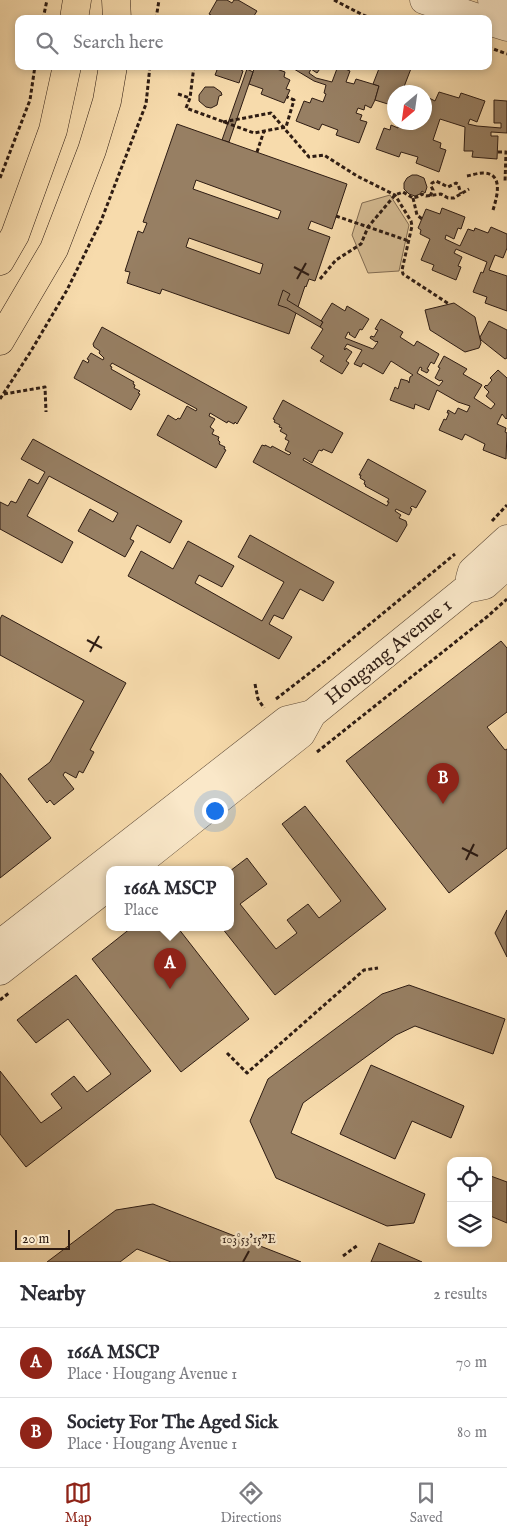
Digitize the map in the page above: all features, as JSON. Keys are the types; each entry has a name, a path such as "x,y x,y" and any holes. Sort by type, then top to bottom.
{"highway":[{"path":"0,261 15,235 53,130 66,70"},
{"path":"0,341 54,249 92,150 107,101 112,70"}],"street":[{"path":"424,0 469,15"},
{"path":"492,0 507,5"},
{"path":"492,22 507,27"},
{"name":"Hougang Avenue 1","path":"466,589 472,571 507,539"},
{"name":"Hougang Avenue 1","path":"135,866 301,734 312,714 466,589 485,584 507,565"},
{"name":"Hougang Avenue 1","path":"0,944 287,720 312,714"},
{"path":"0,970 106,889"}],"path":[{"path":"45,15 47,0"},
{"path":"157,15 159,0"},
{"path":"334,0 363,15"},
{"path":"492,48 507,54"},
{"path":"0,178 30,100 34,70"},
{"path":"0,399 67,290 100,221 146,104 150,70"},
{"path":"194,70 190,98 186,108 254,133 286,127 294,100 287,97"},
{"path":"178,94 190,98"},
{"path":"223,122 270,113 309,157 324,155 357,176 395,195 411,221 412,226 402,270 403,274 449,304"},
{"path":"257,152 264,132"},
{"path":"498,152 506,152 506,183 498,183"},
{"path":"467,176 485,173 494,177 498,183 493,210"},
{"path":"430,196 433,190 432,183 436,182 448,188 456,183 461,194"},
{"path":"412,198 422,194 426,196 441,194 448,198 454,198 469,189"},
{"path":"320,279 336,260 361,244 368,226 395,195 403,192 412,198 417,215 422,219"},
{"path":"336,216 409,241"},
{"path":"4,394 45,386 46,412"},
{"path":"314,754 488,616 507,598"},
{"path":"255,684 258,699 264,708"},
{"path":"227,1053 247,1074 364,970 378,968"},
{"path":"343,1256 358,1245"}],"shaded area":[{"path":"390,195 409,225 399,271 368,273 352,235 362,203"}],"building":[{"path":"217,0 227,0 232,3 234,0 238,0 257,11 254,15 209,14"},
{"path":"217,70 243,71 239,83 215,75"},
{"path":"247,70 249,70 253,72 229,142 222,140"},
{"path":"254,70 280,70 285,72 284,77 290,80 286,89 290,90 284,103 261,94 263,89 249,84"},
{"path":"296,70 310,70 309,73 316,78 332,82 336,70 348,70 350,71 346,82 354,84 356,79 379,86 371,108 365,105 364,110 358,108 356,113 362,115 360,120 367,122 359,143 336,135 338,130 322,124 319,130 296,121 304,101 310,103 312,98 323,102 326,94 324,93 326,85 314,81"},
{"path":"378,70 410,70 405,85 387,85 387,104 375,100 379,86 373,84"},
{"path":"205,87 214,87 222,95 219,96 217,105 211,108 206,107 199,101 199,95"},
{"path":"439,92 459,98 461,93 485,101 477,122 470,119 468,124 501,128 501,123 494,123 494,100 507,101 507,133 491,132 491,136 498,136 497,159 472,157 473,151 464,151 465,127 440,119 433,140 441,143 440,148 446,150 439,172 416,163 418,157 401,152 399,157 376,149 384,128 387,130 432,130 432,100 435,101"},
{"path":"177,124 347,184 332,229 311,221 308,229 330,237 315,281 309,279 305,286 289,334 162,289 160,294 127,283 130,272 125,271 138,231 143,233 147,223 143,222","holes":["196,180 281,211 278,219 193,189","189,238 263,264 260,274 186,247"]},
{"path":"412,175 424,178 427,187 425,193 422,191 415,196 409,194 404,189 404,183"},
{"path":"442,208 465,217 461,229 458,228 454,239 446,235 445,239 460,246 468,229 474,231 475,228 488,233 491,227 507,234 507,248 503,258 495,255 489,270 507,276 507,311 485,303 487,297 473,292 487,262 456,249 454,253 462,257 458,266 461,267 456,280 432,270 434,265 421,260 430,239 420,234 421,230 418,228 426,209 440,214"},
{"path":"283,290 290,294 287,300 323,322 320,327 287,308 278,305"},
{"path":"332,303 345,311 347,306 369,319 355,338 348,332 345,338 373,349 378,342 370,338 371,336 374,337 378,330 375,329 381,319 403,332 400,337 414,346 417,341 439,354 434,364 431,362 427,373 421,370 422,368 420,367 417,373 439,386 443,381 435,378 444,356 467,369 463,374 482,385 474,398 491,409 495,404 486,396 489,392 484,387 492,380 490,378 498,370 507,378 507,418 502,414 497,424 506,428 506,459 483,450 485,444 465,434 462,440 439,430 444,419 446,420 449,413 447,413 448,410 455,414 458,408 467,412 470,406 458,402 437,390 429,410 415,404 414,409 390,400 395,387 398,389 401,379 409,383 410,377 413,375 391,361 383,374 363,363 361,367 354,364 362,350 347,344 344,349 346,348 352,352 346,361 349,363 342,374 320,361 324,356 311,348 323,329 320,327 323,322 321,321"},
{"path":"454,303 475,317 481,343 479,348 465,352 430,330 425,310"},
{"path":"489,321 507,330 507,358 505,359 481,340 480,337"},
{"path":"102,327 247,407 237,424 228,421 227,423 210,413 209,416 215,419 210,427 214,430 212,434 219,437 219,444 225,447 224,449 226,450 216,468 157,435 168,415 176,420 180,419 187,406 196,411 197,409 112,363 111,369 134,382 134,388 140,391 131,410 74,378 83,360 88,363 89,360 87,359 91,353 103,360 104,358 99,353 100,351 93,344"},
{"path":"283,400 343,433 332,453 323,449 322,451 319,450 312,463 304,458 303,460 387,506 389,499 365,486 365,481 360,478 361,475 359,475 368,459 426,491 416,508 412,506 410,508 412,509 409,515 396,509 395,511 401,515 399,518 406,521 407,525 397,542 253,462 262,445 271,448 272,446 289,455 291,453 285,450 289,441 285,439 287,435 280,431 282,428 273,419"},
{"path":"33,439 182,521 170,543 137,525 130,539 134,541 125,557 78,531 90,509 113,522 118,513 49,476 27,516 73,542 62,563 0,529 0,502 8,506 11,501 16,503 29,479 38,484 45,472 21,459"},
{"path":"250,535 334,582 323,601 300,589 283,619 274,615 269,624 292,637 279,659 128,576 141,551 173,569 188,541 234,566 222,587 199,575 195,583 262,621 284,582 238,557"},
{"path":"2,615 126,683 90,750 94,752 83,773 79,771 76,778 65,772 63,775 74,789 54,805 50,800 47,803 28,779 50,762 84,701 0,655 0,619"},
{"path":"501,641 507,648 507,712 487,727 505,750 507,749 507,848 449,893 346,761"},
{"path":"0,773 51,838 0,878"},
{"path":"305,806 386,909 275,995 224,931 234,931 234,868 247,858 267,884 240,904 276,949 297,933 287,920 308,904 319,918 341,901 282,824"},
{"path":"507,910 507,957 495,933"},
{"path":"127,931 180,931 249,1019 181,1072 92,959"},
{"path":"76,975 151,1071 26,1167 0,1134 0,1071 41,1123 62,1108 51,1094 74,1076 87,1092 111,1074 68,1019 36,1043 17,1020"},
{"path":"409,985 505,1019 493,1054 415,1026 396,1035 303,1103 291,1133 425,1194 414,1223 387,1226 276,1178 250,1121 268,1079 382,994"},
{"path":"371,1065 464,1106 451,1138 412,1121 395,1159 340,1134"},
{"path":"492,1176 507,1182 507,1223 492,1217"},
{"path":"153,1204 301,1262 171,1262 137,1249 120,1262 47,1262 116,1210"},
{"path":"379,1243 422,1262 371,1262"}],"place":[{"name":"Society For The Aged Sick","path":"443,804"},
{"name":"166A MSCP","path":"170,989"}]}
